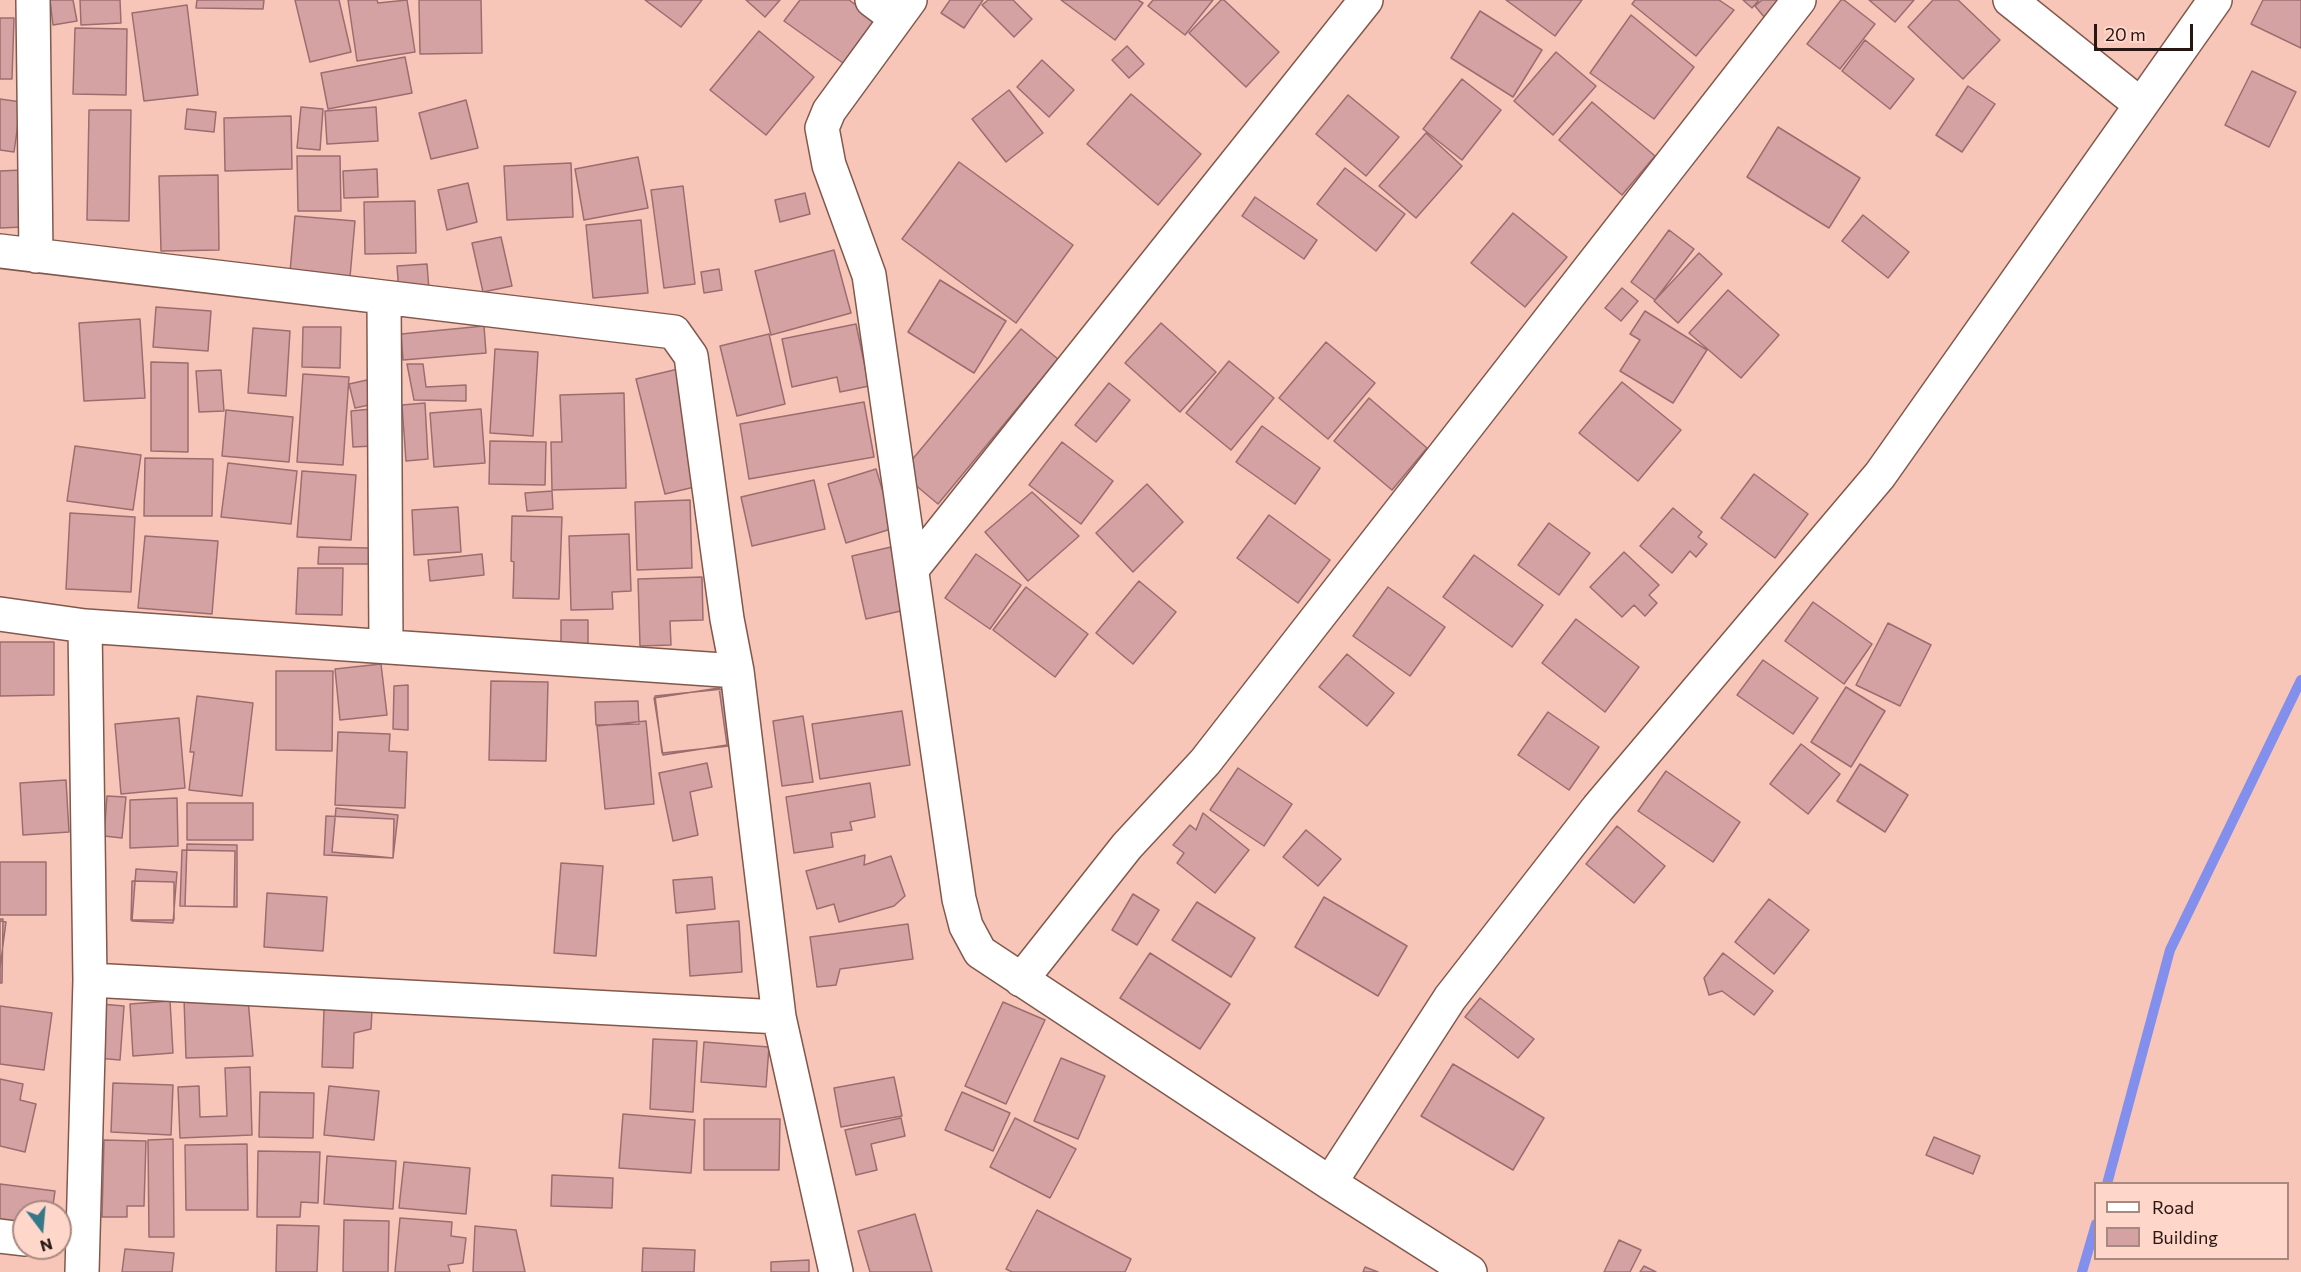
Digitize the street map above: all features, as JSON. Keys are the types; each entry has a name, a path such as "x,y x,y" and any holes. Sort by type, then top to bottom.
{"street":[{"path":"33,0 36,256"},
{"path":"912,569 1366,0"},
{"path":"1021,980 1127,846 1205,762 1799,0"},
{"path":"2010,0 2141,105"},
{"path":"1330,1183 1450,998 1598,808 1880,475 2215,0"},
{"path":"893,6 829,111 822,128 829,165 869,275 959,899 966,926 980,952 1330,1183 1470,1272"},
{"path":"0,251 674,332 691,356 727,619 737,671 779,1017 836,1272"},
{"path":"384,298 386,646"},
{"path":"0,614 85,626 737,671"},
{"path":"75,1253 90,980 85,626"},
{"path":"90,980 779,1017"}],"building":[{"path":"50,0 73,0 77,21 53,25"},
{"path":"80,0 120,0 121,23 81,25"},
{"path":"197,0 264,0 263,9 196,8"},
{"path":"295,0 339,0 351,52 310,62"},
{"path":"348,0 377,0 378,3 407,0 415,52 357,61"},
{"path":"419,0 481,0 482,53 420,54"},
{"path":"645,0 702,0 681,27"},
{"path":"746,0 780,0 765,17"},
{"path":"800,0 849,0 875,19 843,63 784,21"},
{"path":"950,0 983,0 964,28 941,13"},
{"path":"988,0 1013,0 1032,19 1014,37 982,5"},
{"path":"1061,0 1138,0 1143,3 1115,40"},
{"path":"1153,0 1213,0 1185,35 1148,6"},
{"path":"1221,0 1224,0 1279,52 1246,87 1189,33"},
{"path":"1506,0 1582,0 1555,36"},
{"path":"1635,0 1719,0 1734,10 1696,56 1632,4"},
{"path":"1743,0 1759,0 1752,8"},
{"path":"1762,0 1786,0 1770,24 1755,6"},
{"path":"1841,0 1875,24 1840,69 1807,44"},
{"path":"1869,0 1914,0 1895,22"},
{"path":"1933,0 1958,0 2000,40 1963,79 1908,27"},
{"path":"2263,0 2301,0 2301,48 2251,24"},
{"path":"187,5 198,95 144,101 132,13"},
{"path":"1480,11 1542,50 1513,97 1451,58"},
{"path":"1631,15 1694,67 1654,119 1590,73"},
{"path":"0,18 14,18 12,79 0,79"},
{"path":"75,28 127,29 126,95 73,94"},
{"path":"759,31 814,77 766,135 710,90"},
{"path":"1865,40 1914,79 1890,109 1842,71"},
{"path":"1127,46 1144,64 1129,78 1112,60"},
{"path":"1556,52 1596,86 1553,135 1514,101"},
{"path":"405,57 412,93 328,109 321,73"},
{"path":"1042,60 1074,90 1049,117 1017,87"},
{"path":"2252,71 2296,92 2269,147 2225,125"},
{"path":"1462,79 1501,110 1462,160 1423,129"},
{"path":"1968,86 1995,104 1962,152 1936,135"},
{"path":"1009,90 1043,133 1006,162 972,119"},
{"path":"1131,94 1201,154 1158,205 1087,144"},
{"path":"1348,95 1399,137 1366,176 1316,134"},
{"path":"0,99 21,102 14,152 0,150"},
{"path":"466,100 478,148 431,159 419,113"},
{"path":"1592,102 1655,156 1622,195 1559,140"},
{"path":"301,107 323,109 320,150 297,148"},
{"path":"376,107 378,141 327,144 325,111"},
{"path":"187,109 216,112 214,132 185,129"},
{"path":"89,110 131,110 129,221 87,220"},
{"path":"291,116 292,169 225,171 224,118"},
{"path":"1778,127 1860,178 1829,228 1747,177"},
{"path":"1426,133 1462,166 1416,218 1379,186"},
{"path":"297,156 340,156 341,211 298,211"},
{"path":"638,157 648,208 584,220 575,169"},
{"path":"959,162 1073,245 1016,323 902,239"},
{"path":"571,163 573,217 507,220 504,166"},
{"path":"1345,168 1405,214 1376,251 1317,204"},
{"path":"377,169 378,197 344,198 343,171"},
{"path":"22,170 24,227 0,228 0,171"},
{"path":"218,175 219,250 161,251 159,176"},
{"path":"468,183 477,222 447,230 438,190"},
{"path":"683,186 695,284 664,288 651,190"},
{"path":"805,193 810,214 780,222 775,200"},
{"path":"1255,197 1317,240 1304,259 1242,216"},
{"path":"415,201 416,253 365,254 364,202"},
{"path":"1513,213 1567,257 1525,307 1471,263"},
{"path":"1863,215 1909,252 1888,278 1842,241"},
{"path":"295,216 355,221 350,277 290,272"},
{"path":"641,220 648,293 593,298 586,225"},
{"path":"1669,230 1694,249 1655,300 1631,282"},
{"path":"501,237 512,286 483,292 472,243"},
{"path":"834,250 851,313 771,335 755,271"},
{"path":"1699,253 1722,274 1678,323 1654,301"},
{"path":"427,264 429,290 399,292 397,266"},
{"path":"719,269 722,290 704,293 701,272"},
{"path":"940,280 1006,321 974,373 908,332"},
{"path":"1622,288 1638,301 1621,321 1605,308"},
{"path":"1728,290 1779,335 1741,378 1689,333"},
{"path":"156,307 211,311 208,351 153,347"},
{"path":"1645,311 1707,350 1673,403 1620,371 1640,340 1630,334"},
{"path":"140,319 145,398 84,401 79,323"},
{"path":"1161,323 1216,372 1180,412 1125,363"},
{"path":"856,324 869,386 840,392 837,377 792,387 782,339"},
{"path":"484,326 486,353 403,360 401,334"},
{"path":"303,327 341,327 340,368 302,367"},
{"path":"253,328 290,331 286,396 248,393"},
{"path":"1021,329 1058,359 938,504 901,473"},
{"path":"769,334 785,404 737,416 720,346"},
{"path":"1326,342 1375,383 1328,439 1279,398"},
{"path":"495,349 538,352 533,436 490,433"},
{"path":"1229,361 1274,398 1231,450 1186,413"},
{"path":"151,362 188,363 188,452 151,451"},
{"path":"407,364 423,364 426,387 466,385 466,401 414,400"},
{"path":"678,369 707,484 665,494 636,379"},
{"path":"221,370 224,411 199,412 196,371"},
{"path":"303,374 349,377 343,465 297,462"},
{"path":"367,380 374,404 355,408 349,384"},
{"path":"1622,382 1681,430 1638,481 1579,433"},
{"path":"1109,383 1130,400 1096,442 1075,425"},
{"path":"624,393 626,488 552,490 551,442 562,442 560,395"},
{"path":"1369,398 1427,448 1392,490 1334,441"},
{"path":"864,402 874,457 749,479 740,424"},
{"path":"425,403 428,459 406,461 402,405"},
{"path":"371,409 373,446 353,447 351,411"},
{"path":"481,409 485,463 434,467 430,413"},
{"path":"226,410 293,417 289,462 222,456"},
{"path":"1262,426 1320,468 1295,504 1236,462"},
{"path":"490,441 546,442 545,485 489,484"},
{"path":"1062,442 1113,481 1081,524 1029,485"},
{"path":"75,446 141,455 133,510 67,501"},
{"path":"145,458 213,459 212,516 144,516"},
{"path":"228,463 297,471 291,524 221,517"},
{"path":"876,469 894,528 846,543 828,484"},
{"path":"302,471 356,475 351,540 297,537"},
{"path":"1754,474 1808,514 1775,558 1721,518"},
{"path":"814,480 825,529 752,546 741,497"},
{"path":"1147,484 1183,522 1133,572 1096,533"},
{"path":"552,491 553,509 527,511 525,493"},
{"path":"1032,492 1079,536 1028,581 985,532"},
{"path":"690,500 692,568 637,570 635,502"},
{"path":"458,507 461,552 414,555 412,510"},
{"path":"1673,508 1702,532 1698,537 1707,544 1696,557 1690,551 1672,573 1640,546"},
{"path":"70,513 135,517 131,592 66,589"},
{"path":"1269,515 1330,560 1298,603 1237,558"},
{"path":"512,516 562,517 559,599 513,598"},
{"path":"1549,523 1590,553 1559,595 1518,565"},
{"path":"629,534 631,591 612,592 613,609 571,610 569,536"},
{"path":"145,536 218,541 212,614 138,608"},
{"path":"319,547 370,548 370,564 318,564"},
{"path":"891,547 905,610 866,619 852,556"},
{"path":"1624,552 1659,585 1649,595 1657,603 1645,616 1634,605 1622,617 1590,587"},
{"path":"482,554 484,575 430,581 428,560"},
{"path":"976,554 1021,585 990,629 945,598"},
{"path":"1474,555 1543,605 1512,647 1443,597"},
{"path":"298,568 343,568 342,615 296,614"},
{"path":"702,577 703,620 670,621 671,645 640,646 638,579"},
{"path":"1139,581 1176,612 1133,664 1096,633"},
{"path":"1026,587 1088,634 1055,677 993,630"},
{"path":"1388,587 1445,627 1410,676 1353,636"},
{"path":"1813,602 1872,644 1844,684 1785,641"},
{"path":"1576,619 1639,667 1605,712 1542,663"},
{"path":"561,620 588,620 588,644 561,644"},
{"path":"1888,623 1931,645 1900,706 1856,685"},
{"path":"0,642 54,642 54,695 0,696"},
{"path":"1347,654 1394,693 1367,726 1319,687"},
{"path":"1763,660 1818,698 1793,734 1737,695"},
{"path":"381,664 387,715 340,720 335,669"},
{"path":"276,671 333,671 332,751 276,750"},
{"path":"491,681 548,682 546,761 489,760"},
{"path":"408,685 408,730 393,729 394,686"},
{"path":"1846,687 1885,711 1851,767 1811,742"},
{"path":"719,688 727,745 663,755 654,698"},
{"path":"723,689 729,746 662,753 655,696"},
{"path":"197,696 253,703 242,796 189,790 194,752 190,752"},
{"path":"638,701 639,724 596,725 595,702"},
{"path":"902,711 910,765 820,779 812,724"},
{"path":"1548,712 1599,747 1569,790 1518,755"},
{"path":"803,716 813,782 782,786 773,721"},
{"path":"179,718 185,788 121,794 115,724"},
{"path":"646,721 654,804 605,809 597,726"},
{"path":"338,732 390,734 389,751 407,752 405,808 335,805"},
{"path":"1801,744 1840,774 1808,814 1770,784"},
{"path":"707,763 712,787 690,792 698,835 673,841 659,773"},
{"path":"1860,764 1908,795 1885,832 1837,801"},
{"path":"1238,768 1292,804 1264,846 1210,810"},
{"path":"1666,771 1740,822 1713,862 1638,811"},
{"path":"66,780 69,832 23,835 20,783"},
{"path":"870,783 875,817 850,822 852,830 831,833 833,847 794,853 786,797"},
{"path":"107,796 126,797 122,838 104,836"},
{"path":"177,798 178,846 130,848 130,800"},
{"path":"187,803 253,803 253,840 187,840"},
{"path":"336,808 398,815 393,858 332,852"},
{"path":"1203,813 1249,850 1215,893 1177,863 1184,853 1173,845 1190,825 1196,830"},
{"path":"326,816 394,819 393,858 324,855"},
{"path":"1617,826 1665,866 1634,903 1586,864"},
{"path":"1306,830 1341,859 1318,886 1283,857"},
{"path":"187,844 237,845 237,907 185,906"},
{"path":"182,850 235,851 234,907 180,906"},
{"path":"865,855 864,865 891,856 905,896 894,906 839,922 834,904 817,909 806,871"},
{"path":"0,862 46,862 46,915 0,915"},
{"path":"561,863 603,866 596,956 554,953"},
{"path":"136,869 177,872 173,923 132,921"},
{"path":"712,877 715,909 676,913 673,880"},
{"path":"132,881 174,882 174,920 131,920"},
{"path":"267,893 327,897 323,951 264,947"},
{"path":"1133,894 1159,910 1137,945 1112,930"},
{"path":"1324,897 1407,946 1378,996 1295,947"},
{"path":"1769,899 1809,930 1774,974 1735,942"},
{"path":"1197,902 1255,938 1231,977 1172,940"},
{"path":"0,919 3,919 2,983 0,983"},
{"path":"0,921 6,922 0,968"},
{"path":"739,921 742,972 690,976 687,925"},
{"path":"908,924 913,959 840,969 836,985 817,987 810,937"},
{"path":"1150,953 1230,1004 1200,1049 1120,998"},
{"path":"1723,953 1773,991 1754,1015 1722,991 1709,995 1704,978"},
{"path":"184,998 248,999 253,1056 186,1058"},
{"path":"1480,998 1534,1039 1518,1058 1465,1017"},
{"path":"170,1001 173,1053 133,1056 130,1004"},
{"path":"1003,1002 1045,1020 1006,1104 965,1086"},
{"path":"101,1004 124,1006 120,1060 97,1058"},
{"path":"0,1006 52,1013 44,1070 0,1064"},
{"path":"324,1009 372,1010 371,1029 354,1033 353,1068 322,1067"},
{"path":"653,1039 697,1041 693,1112 650,1109"},
{"path":"704,1042 769,1047 766,1087 701,1082"},
{"path":"1061,1058 1105,1076 1078,1139 1034,1121"},
{"path":"1453,1064 1544,1118 1513,1170 1421,1116"},
{"path":"250,1067 252,1135 180,1138 178,1087 199,1086 200,1117 227,1116 225,1068"},
{"path":"894,1077 902,1116 841,1127 834,1088"},
{"path":"0,1079 23,1084 20,1100 36,1104 25,1152 0,1146"},
{"path":"113,1083 173,1085 171,1135 111,1132"},
{"path":"329,1086 379,1091 374,1140 324,1135"},
{"path":"260,1092 314,1093 313,1138 259,1137"},
{"path":"962,1092 1010,1113 993,1151 945,1130"},
{"path":"623,1114 695,1120 691,1173 619,1168"},
{"path":"901,1118 905,1136 871,1144 877,1170 856,1175 845,1130"},
{"path":"1015,1118 1076,1149 1050,1198 990,1167"},
{"path":"704,1119 780,1119 779,1170 704,1170"},
{"path":"1934,1137 1980,1156 1973,1174 1926,1155"},
{"path":"173,1139 174,1237 149,1237 148,1140"},
{"path":"104,1140 146,1141 144,1206 127,1206 127,1217 102,1217"},
{"path":"247,1144 248,1210 186,1210 185,1145"},
{"path":"258,1151 320,1152 318,1203 301,1202 300,1217 257,1217"},
{"path":"327,1156 396,1161 393,1209 324,1204"},
{"path":"404,1162 470,1168 466,1214 399,1208"},
{"path":"552,1175 613,1178 612,1208 551,1206"},
{"path":"0,1184 55,1191 54,1200 12,1200 12,1224 0,1223"},
{"path":"1037,1210 1131,1259 1125,1272 1012,1272 1006,1269"},
{"path":"915,1214 932,1272 870,1272 858,1231"},
{"path":"400,1218 452,1222 451,1236 466,1238 463,1263 448,1265 450,1272 395,1272"},
{"path":"344,1220 389,1221 388,1272 343,1272"},
{"path":"277,1225 319,1226 317,1272 276,1272"},
{"path":"475,1226 516,1230 525,1272 473,1272"},
{"path":"1619,1240 1641,1250 1630,1272 1604,1272"},
{"path":"643,1248 695,1250 694,1272 642,1272"},
{"path":"125,1249 174,1253 172,1272 122,1272"},
{"path":"809,1260 809,1272 771,1272 771,1262"},
{"path":"1644,1266 1656,1272 1640,1272"},
{"path":"1365,1267 1378,1272 1363,1272"}],"waterway":[{"path":"2108,1182 2170,950 2301,680"},
{"path":"2082,1272 2094,1231"}]}
